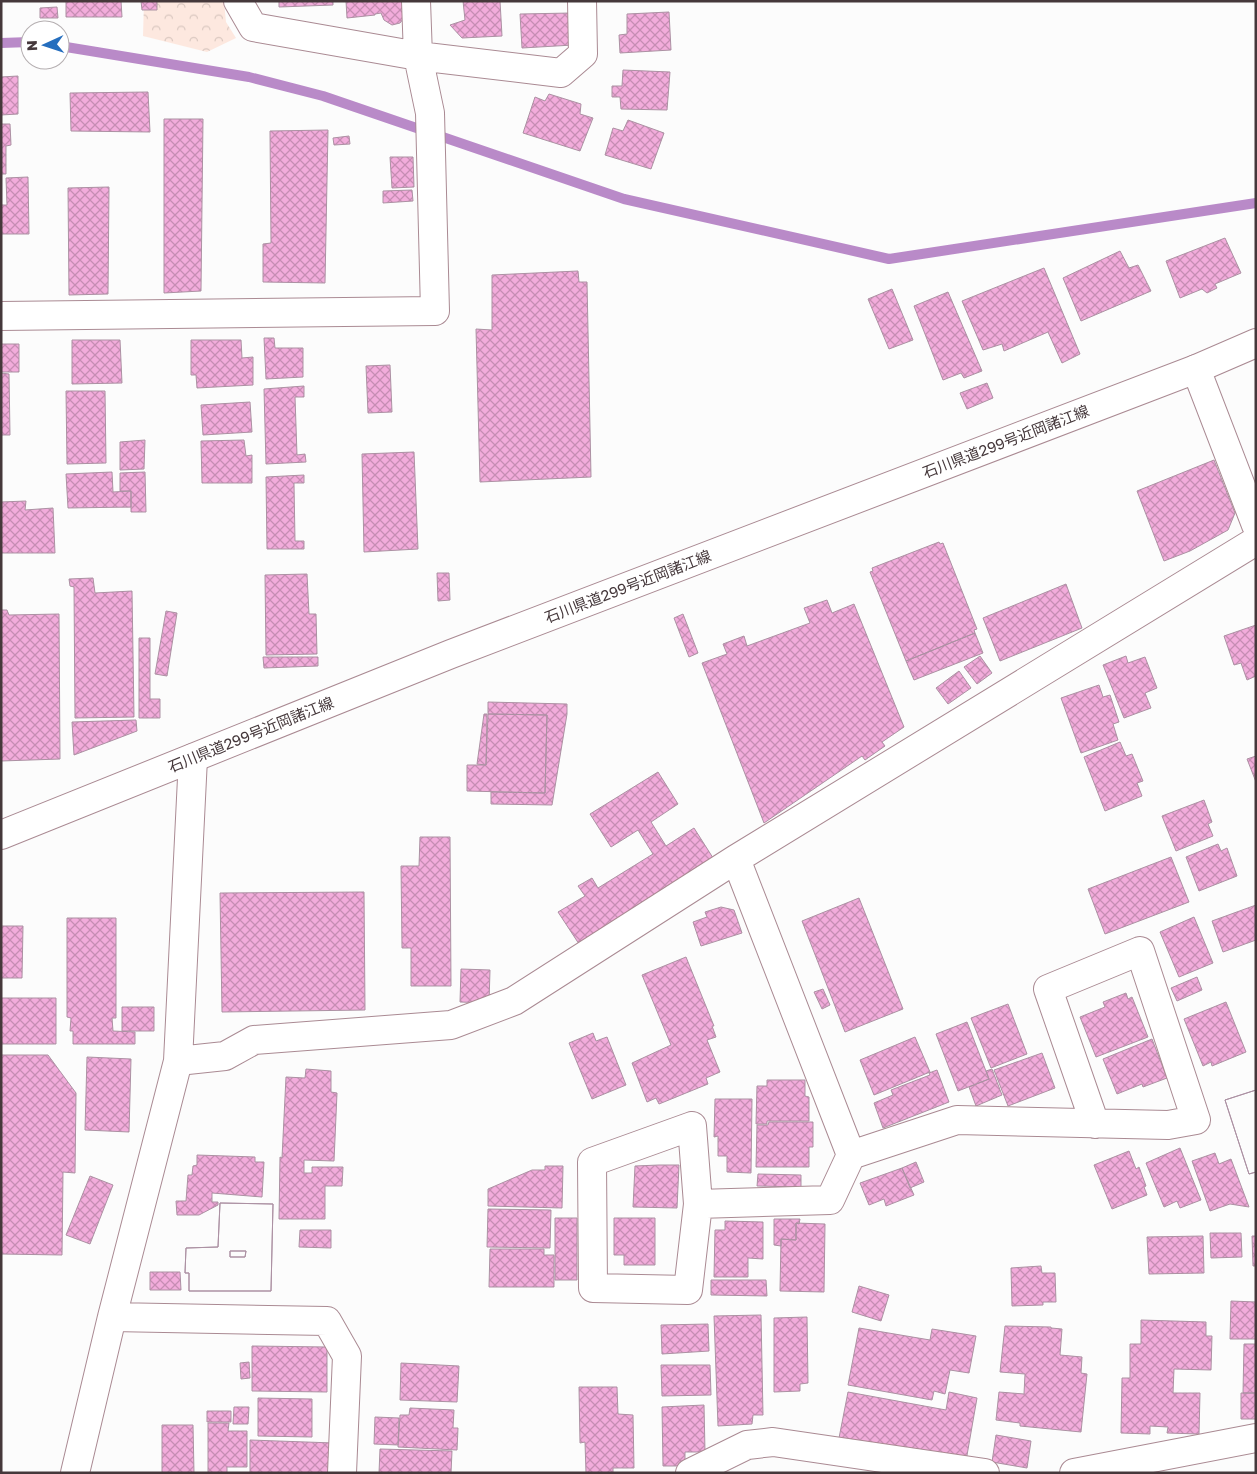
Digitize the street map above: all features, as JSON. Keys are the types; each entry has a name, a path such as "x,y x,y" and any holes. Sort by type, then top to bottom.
{"street":[{"path":"238,1 253,27 418,56 561,73 583,54 582,1"},
{"path":"1,316 435,310 430,113 418,56 416,1"},
{"name":"石川県道299号近岡諸江線","path":"1,835 451,654 1196,369 1256,343"},
{"path":"1196,369 1256,525"},
{"path":"178,1061 225,1056 254,1040 451,1025 514,1001 736,859 1256,541"},
{"path":"74,1473 178,1061 193,758"},
{"path":"698,1204 830,1200 851,1155 736,859"},
{"path":"851,1155 957,1120 1095,1124 1168,1125 1196,1120 1140,951 1048,989 1095,1124"},
{"path":"692,1126 698,1204 688,1290 592,1288 592,1162 692,1126"},
{"path":"112,1317 328,1321 347,1356 342,1473"},
{"path":"1074,1473 1256,1438"},
{"path":"690,1473 747,1445 773,1442 985,1473"}],"green space":[{"path":"144,1 224,1 226,22 236,38 207,52 143,36"}],"building":[{"path":"66,1 121,1 122,17 66,17"},
{"path":"141,1 157,1 157,10 142,10"},
{"path":"279,1 333,1 333,5 279,7"},
{"path":"346,1 410,1 404,18 400,23 392,25 384,20 381,13 347,18"},
{"path":"463,1 500,1 502,36 462,38 450,25 465,20"},
{"path":"57,7 58,18 40,18 40,8"},
{"path":"669,12 671,50 620,53 619,35 627,34 627,14"},
{"path":"571,13 573,45 522,48 520,14"},
{"path":"623,70 670,72 667,110 621,109 620,97 612,97 612,86 622,86"},
{"path":"18,76 18,114 1,115 1,77"},
{"path":"148,92 150,132 71,131 70,93"},
{"path":"549,94 581,104 580,114 593,118 580,151 523,133 535,97 545,101"},
{"path":"164,119 203,119 201,291 164,293"},
{"path":"628,120 664,133 651,169 605,155 613,128 623,131"},
{"path":"1,124 10,124 11,145 6,146 6,174 1,174"},
{"path":"328,130 325,283 263,282 263,244 271,243 270,131"},
{"path":"349,136 350,144 334,145 333,138"},
{"path":"390,157 413,157 414,187 392,188"},
{"path":"28,177 29,234 1,234 1,205 7,205 6,178"},
{"path":"109,187 108,294 69,295 68,188"},
{"path":"412,190 413,201 383,203 383,191"},
{"path":"1225,238 1241,273 1215,284 1217,288 1207,293 1202,289 1180,298 1166,261"},
{"path":"1120,251 1129,268 1138,265 1151,291 1081,321 1063,278"},
{"path":"1044,268 1080,354 1062,363 1048,332 1004,351 1002,344 983,350 962,301"},
{"path":"578,271 579,282 587,282 591,477 480,482 476,329 492,330 492,275"},
{"path":"892,289 913,340 889,349 868,299"},
{"path":"948,292 982,371 964,378 961,373 943,380 914,306"},
{"path":"264,338 274,338 275,348 303,348 303,377 266,379"},
{"path":"72,340 120,340 122,383 72,384"},
{"path":"191,340 241,340 242,358 253,357 253,385 197,388 196,375 191,375"},
{"path":"1,344 19,344 19,372 1,372"},
{"path":"390,365 392,412 368,413 366,366"},
{"path":"1,373 9,374 10,435 1,435"},
{"path":"987,383 993,398 967,409 960,393"},
{"path":"304,386 304,397 295,397 297,455 305,454 306,462 266,464 264,389"},
{"path":"66,391 105,391 106,463 67,464"},
{"path":"250,402 252,432 203,435 201,405"},
{"path":"145,440 144,469 120,470 120,442"},
{"path":"244,440 246,456 252,455 252,483 202,483 201,441"},
{"path":"414,452 418,549 364,552 362,454"},
{"path":"1214,460 1235,513 1228,530 1190,551 1164,561 1137,491"},
{"path":"112,472 113,492 131,491 131,507 68,508 66,474"},
{"path":"145,472 146,512 131,512 131,491 120,491 120,473"},
{"path":"304,475 304,483 294,483 295,541 304,541 304,549 267,549 266,477"},
{"path":"26,501 25,510 53,508 55,553 1,553 1,502"},
{"path":"939,542 940,544 943,543 977,629 974,630 975,633 906,661 870,572 873,571 872,568"},
{"path":"437,573 449,573 450,600 438,601"},
{"path":"307,574 309,614 316,614 317,654 266,655 265,575"},
{"path":"93,578 95,593 132,591 134,717 75,718 74,587 70,586 69,579"},
{"path":"1066,584 1082,628 1000,661 983,618"},
{"path":"827,600 832,613 854,604 904,727 882,742 885,746 865,760 862,756 764,823 702,663 727,654 723,644 744,636 747,646 810,623 804,608"},
{"path":"1,610 7,610 9,615 59,614 60,759 1,761"},
{"path":"166,611 177,613 167,676 155,674"},
{"path":"683,614 698,653 689,657 674,618"},
{"path":"1256,625 1256,676 1247,680 1241,663 1234,665 1224,636"},
{"path":"975,633 983,653 914,680 906,661"},
{"path":"139,638 150,638 150,699 160,699 160,718 139,718"},
{"path":"980,656 992,673 977,684 964,667"},
{"path":"1126,656 1128,663 1145,657 1157,688 1145,693 1151,708 1124,718 1103,665"},
{"path":"263,657 318,657 318,666 264,668"},
{"path":"959,671 971,688 948,704 936,688"},
{"path":"1099,685 1103,697 1110,695 1119,722 1113,724 1118,740 1081,753 1061,698"},
{"path":"488,702 567,704 552,805 491,804 491,792 545,793 547,715 488,714"},
{"path":"484,714 487,714 486,765 477,764"},
{"path":"488,714 547,715 545,793 467,791 467,765 486,765"},
{"path":"136,720 137,731 74,755 72,722"},
{"path":"1120,742 1126,756 1132,754 1143,781 1137,783 1142,796 1105,811 1084,757"},
{"path":"1256,756 1256,782 1247,759"},
{"path":"658,772 678,804 651,822 666,846 694,828 715,861 579,944 558,912 585,896 578,886 592,878 598,888 653,854 638,830 611,847 590,814"},
{"path":"1204,800 1212,822 1208,824 1213,836 1176,851 1162,816"},
{"path":"420,837 450,837 451,986 411,986 411,948 402,948 401,866 419,866"},
{"path":"1218,844 1221,851 1227,848 1237,876 1199,891 1186,857"},
{"path":"1171,857 1189,902 1105,934 1088,889"},
{"path":"364,892 365,1010 222,1012 220,893"},
{"path":"859,898 903,1009 845,1032 802,921"},
{"path":"1256,905 1256,940 1223,952 1212,921"},
{"path":"721,907 734,910 742,933 701,946 693,922 707,917 705,912"},
{"path":"1194,917 1213,963 1179,977 1160,932"},
{"path":"67,918 116,918 116,1018 112,1018 113,1031 135,1032 135,1044 73,1044 73,1031 70,1031 71,1018 67,1017"},
{"path":"1,926 23,926 22,978 1,978"},
{"path":"686,957 714,1026 712,1026 716,1037 707,1040 720,1072 706,1078 708,1084 659,1104 656,1098 647,1102 632,1063 671,1045 642,975"},
{"path":"461,969 490,970 489,1003 460,1002"},
{"path":"1197,977 1202,990 1177,1001 1171,988"},
{"path":"823,989 830,1005 822,1009 814,992"},
{"path":"1126,993 1128,999 1132,997 1148,1037 1096,1057 1080,1017 1105,1007 1103,1002"},
{"path":"1,998 56,998 56,1044 1,1044"},
{"path":"1226,1002 1246,1052 1212,1066 1211,1062 1203,1066 1184,1019"},
{"path":"1008,1004 1027,1054 991,1068 971,1018"},
{"path":"122,1007 154,1007 154,1031 122,1031"},
{"path":"967,1022 989,1079 958,1091 936,1034"},
{"path":"593,1033 596,1041 607,1037 626,1085 592,1099 569,1043"},
{"path":"915,1037 930,1072 874,1095 860,1060"},
{"path":"1152,1039 1167,1078 1143,1087 1142,1084 1117,1094 1103,1059"},
{"path":"1042,1053 1055,1088 1008,1106 994,1070"},
{"path":"1,1055 48,1055 76,1093 75,1173 63,1172 62,1255 1,1254"},
{"path":"87,1057 131,1059 129,1132 85,1130"},
{"path":"306,1069 331,1071 331,1092 337,1093 334,1161 304,1160 304,1173 312,1173 312,1167 343,1167 342,1186 325,1186 325,1219 279,1219 280,1157 282,1158 286,1077 305,1078"},
{"path":"992,1069 1002,1095 976,1106 969,1087 989,1079 986,1071"},
{"path":"937,1070 949,1102 883,1128 874,1103 893,1095 891,1090 930,1075 929,1073"},
{"path":"767,1080 805,1080 805,1096 809,1097 809,1121 767,1121 767,1124 756,1124 757,1086 767,1086"},
{"path":"1256,1090 1256,1172 1249,1174 1225,1100"},
{"path":"1256,1090 1256,1172 1249,1174 1225,1100"},
{"path":"715,1099 752,1099 751,1173 727,1172 727,1156 718,1156 718,1136 714,1137"},
{"path":"769,1122 813,1122 813,1147 809,1147 809,1167 756,1167 757,1125 768,1125"},
{"path":"1180,1148 1201,1200 1180,1208 1177,1201 1164,1207 1146,1163"},
{"path":"1129,1151 1136,1169 1139,1167 1146,1186 1144,1187 1147,1195 1112,1209 1094,1165"},
{"path":"1215,1153 1219,1164 1231,1159 1249,1207 1230,1204 1210,1211 1192,1161"},
{"path":"197,1155 255,1157 255,1162 264,1162 262,1197 212,1193 212,1202 218,1202 218,1205 199,1215 177,1215 176,1201 186,1201 188,1175 192,1175 193,1166 197,1165"},
{"path":"916,1162 924,1182 910,1188 902,1168"},
{"path":"679,1165 677,1208 633,1207 635,1166"},
{"path":"545,1166 563,1166 562,1208 488,1206 488,1189 532,1170 545,1170"},
{"path":"902,1168 914,1195 886,1206 884,1199 869,1205 860,1183"},
{"path":"758,1174 801,1175 801,1187 757,1186"},
{"path":"90,1176 113,1185 90,1244 66,1235"},
{"path":"220,1203 273,1204 271,1291 189,1291 189,1273 185,1273 186,1248 218,1247","holes":["230,1251 246,1251 245,1257 230,1257"]},
{"path":"220,1203 273,1204 271,1291 189,1291 189,1273 185,1273 186,1248 218,1247"},
{"path":"488,1209 551,1210 550,1248 487,1247"},
{"path":"555,1218 577,1218 577,1280 555,1280"},
{"path":"614,1218 655,1218 655,1265 624,1265 624,1255 614,1255"},
{"path":"774,1219 800,1219 799,1224 796,1223 796,1240 781,1239 781,1246 774,1245"},
{"path":"725,1221 763,1222 763,1259 748,1258 748,1277 714,1277 715,1230 725,1230"},
{"path":"796,1223 825,1224 824,1292 780,1291 781,1239 796,1240"},
{"path":"300,1230 331,1230 331,1248 299,1247"},
{"path":"1210,1233 1241,1233 1242,1257 1211,1258"},
{"path":"1203,1236 1204,1273 1149,1274 1147,1237"},
{"path":"1252,1236 1256,1236 1256,1266 1253,1266"},
{"path":"490,1249 544,1249 544,1255 554,1255 554,1287 489,1287"},
{"path":"230,1251 246,1251 245,1257 230,1257"},
{"path":"1041,1266 1042,1273 1055,1273 1056,1302 1043,1302 1043,1305 1012,1306 1011,1268"},
{"path":"150,1272 180,1272 181,1290 150,1290"},
{"path":"711,1280 766,1280 767,1296 711,1295"},
{"path":"859,1286 889,1295 881,1321 852,1312"},
{"path":"1231,1301 1256,1302 1256,1339 1230,1339"},
{"path":"761,1315 763,1415 753,1415 752,1424 718,1426 714,1316"},
{"path":"807,1317 808,1383 800,1384 800,1391 774,1392 774,1318"},
{"path":"1141,1320 1206,1322 1206,1336 1212,1336 1211,1370 1174,1369 1173,1393 1200,1393 1199,1434 1167,1433 1168,1427 1150,1426 1150,1434 1121,1433 1122,1378 1130,1378 1130,1344 1141,1344"},
{"path":"708,1324 709,1351 662,1354 661,1325"},
{"path":"1005,1326 1062,1329 1060,1355 1082,1357 1081,1373 1087,1374 1081,1432 1020,1426 1020,1423 996,1420 999,1392 1024,1394 1025,1374 1000,1372"},
{"path":"859,1328 930,1340 932,1329 976,1336 969,1373 950,1370 945,1394 934,1391 932,1400 848,1385"},
{"path":"1244,1344 1256,1344 1256,1393 1243,1393"},
{"path":"252,1346 327,1347 327,1392 252,1391"},
{"path":"249,1362 250,1378 241,1379 240,1363"},
{"path":"401,1363 459,1366 457,1402 400,1400"},
{"path":"661,1365 710,1365 711,1395 662,1396"},
{"path":"579,1387 617,1387 618,1414 633,1415 634,1468 613,1468 613,1473 586,1473 585,1442 580,1443"},
{"path":"848,1392 946,1410 949,1392 977,1398 966,1461 839,1438"},
{"path":"1241,1393 1256,1393 1256,1419 1241,1419"},
{"path":"258,1398 312,1399 312,1437 258,1436"},
{"path":"704,1405 705,1452 685,1452 685,1466 663,1466 662,1407"},
{"path":"234,1407 249,1407 248,1424 233,1424"},
{"path":"410,1408 454,1410 453,1428 458,1428 457,1450 398,1447 400,1415 409,1415"},
{"path":"207,1411 231,1411 231,1422 207,1422"},
{"path":"375,1417 399,1418 398,1445 374,1444"},
{"path":"208,1423 229,1423 228,1431 247,1431 247,1467 227,1467 227,1473 208,1473"},
{"path":"162,1425 193,1425 194,1473 162,1473"},
{"path":"996,1435 1031,1441 1027,1468 992,1462"},
{"path":"250,1440 334,1443 334,1473 250,1473"},
{"path":"380,1449 452,1451 451,1473 379,1473"}],"waterway":[{"path":"1,43 20,42"},
{"path":"70,48 249,77 323,96 624,199 889,259 1256,203"}]}
